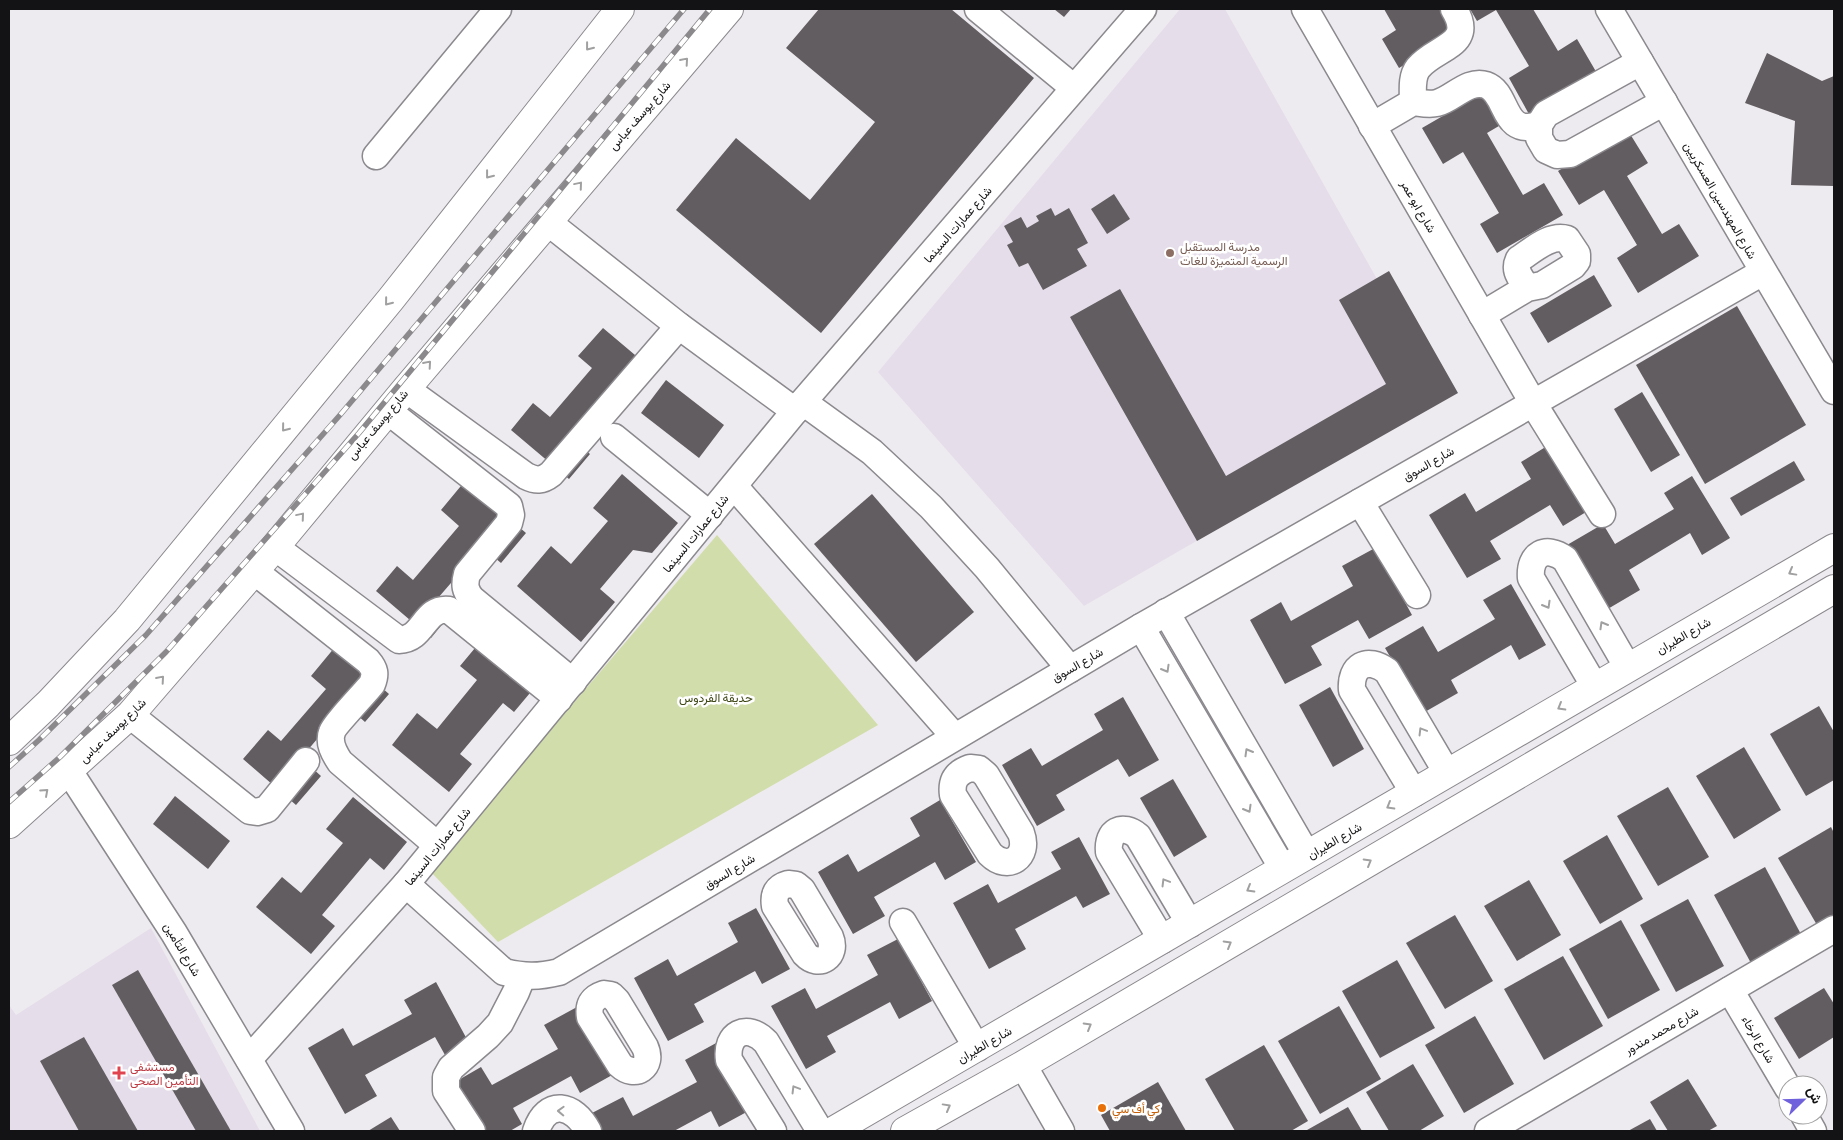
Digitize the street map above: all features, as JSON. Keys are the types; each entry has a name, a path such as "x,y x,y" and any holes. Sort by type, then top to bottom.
{"main road":[{"path":"9,741 48,704 127,620 391,299 620,9"},
{"name":"شارع يوسف عباس","path":"9,824 130,715 275,547 406,389 549,223 575,189 730,9"},
{"name":"شارع الطيران","path":"833,1131 1834,548"},
{"path":"905,1131 1023,1065 1834,589"}],"street":[{"path":"376,156 498,9"},
{"path":"978,9 1074,88"},
{"name":"شارع عمارات السينما","path":"249,1059 406,884 799,407 1143,9"},
{"name":"شارع ابو عمر","path":"1305,9 1533,403 1602,514"},
{"path":"1413,102 1414,77 1417,68 1457,39 1461,29 1460,19 1454,9"},
{"name":"شارع المهندسين العسكريين","path":"1609,9 1834,391"},
{"path":"1640,62 1546,114 1539,125 1539,138 1546,150 1557,155 1570,154 1664,102"},
{"path":"1372,126 1413,102 1425,104 1438,103 1470,86 1480,83 1490,86 1510,118 1518,126 1529,128 1539,125"},
{"path":"549,223 679,326 799,407 872,452 931,508 987,568 1070,669"},
{"name":"شارع السوق","path":"406,884 504,972 522,977 540,977 559,972 1166,612 1763,272"},
{"path":"1482,315 1527,288"},
{"path":"406,389 526,476 534,480 544,479 551,474 679,326"},
{"path":"388,411 509,506 511,515 509,523 466,574 464,583 466,592 566,690"},
{"path":"614,437 710,515"},
{"path":"734,486 949,740 962,771"},
{"path":"1360,502 1417,595"},
{"path":"275,547 399,640 407,640 414,635 432,614 440,609 449,610 566,690"},
{"path":"1595,686 1532,578 1530,567 1536,557 1545,552 1556,553 1565,560 1628,668"},
{"path":"254,571 368,661 374,668 375,676 372,684 332,731 331,742 334,752 340,762 438,846"},
{"path":"1166,612 1307,855"},
{"path":"1141,627 1283,869"},
{"path":"1414,793 1352,690 1351,679 1356,669 1366,663 1378,664 1387,671 1447,774"},
{"path":"130,715 250,811 258,812 266,809 306,761"},
{"name":"شارع التأمين","path":"69,771 174,933 291,1131"},
{"path":"1162,940 1108,852 1108,842 1112,834 1121,829 1130,830 1138,836 1190,924"},
{"path":"760,852 781,886"},
{"path":"903,922 977,1048"},
{"name":"شارع محمد مندور","path":"1488,1131 1834,929"},
{"path":"575,963 597,997"},
{"path":"472,1131 446,1091 446,1077 451,1068 488,1036 500,1022 522,977"},
{"name":"شارع الرخاء","path":"1730,990 1780,1075"},
{"path":"773,1131 729,1060 727,1050 731,1040 739,1033 749,1031 759,1034 766,1042 820,1131"},
{"path":"1023,1065 1061,1131"},
{"path":"536,1131 540,1119 550,1111 562,1109 574,1112 583,1121 588,1131"}],"shaded area":[{"name":"مدرسة المستقبل الرسمية المتميزة للغات","path":"1180,9 1225,9 1444,398 1084,606 878,372"},
{"name":"مستشفى التأمين الصحى","path":"151,928 260,1131 9,1131 9,1005 16,1015"}],"green space":[{"name":"حديقة الفردوس","path":"717,535 878,725 498,942 430,871"}],"building":[{"path":"819,9 951,9 1034,78 821,333 676,210 736,138 810,200 875,122 786,48"},
{"path":"1054,9 1071,9 1064,17"},
{"path":"1384,9 1445,9 1459,33 1399,68 1382,39 1396,30"},
{"path":"1470,9 1533,9 1558,51 1577,39 1598,75 1530,116 1509,78 1529,66 1496,10 1477,21"},
{"path":"1767,53 1822,81 1834,76 1834,186 1791,185 1795,121 1745,103"},
{"path":"1486,91 1504,123 1487,133 1523,195 1544,183 1563,215 1497,253 1480,224 1499,213 1463,152 1443,164 1422,128"},
{"path":"1627,129 1648,163 1627,176 1662,234 1679,224 1699,256 1638,293 1617,258 1637,245 1604,190 1579,205 1558,171"},
{"path":"1114,194 1130,219 1107,234 1091,209"},
{"path":"1051,208 1055,216 1069,208 1088,243 1077,249 1087,266 1043,290 1028,263 1019,267 1007,245 1013,242 1004,226 1021,217 1027,228 1039,221 1036,216"},
{"path":"1389,271 1458,393 1197,541 1070,317 1120,289 1226,476 1386,384 1339,300"},
{"path":"1594,275 1612,306 1548,343 1530,313"},
{"path":"1737,306 1806,425 1705,484 1636,365"},
{"path":"603,328 654,371 571,438 590,454 569,479 511,430 533,403 550,417 592,368 578,356"},
{"path":"666,380 724,425 699,458 641,413"},
{"path":"1642,392 1680,455 1651,472 1614,409"},
{"path":"1552,443 1591,509 1563,526 1550,505 1490,541 1501,559 1467,578 1429,515 1465,493 1476,512 1531,479 1521,462"},
{"path":"1794,461 1805,480 1741,516 1730,498"},
{"path":"622,474 678,523 652,553 633,550 600,589 615,602 581,642 517,586 551,546 571,564 608,521 593,508"},
{"path":"1692,476 1730,538 1702,555 1690,533 1629,570 1640,590 1606,610 1567,545 1603,524 1615,544 1674,509 1664,493"},
{"path":"465,481 526,533 501,563 482,547 438,598 453,611 431,638 376,591 397,566 413,580 459,526 441,510"},
{"path":"872,494 974,612 916,662 814,544"},
{"path":"1375,548 1412,615 1369,639 1358,620 1311,646 1322,665 1285,684 1250,620 1281,602 1291,621 1353,586 1342,566"},
{"path":"1511,584 1546,645 1519,660 1511,645 1451,680 1458,693 1423,713 1385,648 1423,626 1438,652 1495,619 1483,600"},
{"path":"480,642 535,687 514,712 503,703 460,754 472,764 449,792 392,745 417,713 437,729 477,680 460,666"},
{"path":"335,647 389,694 365,722 346,705 301,758 321,776 296,805 243,759 268,730 281,741 326,689 311,676"},
{"path":"1330,687 1364,749 1333,767 1299,705"},
{"path":"1123,697 1159,760 1129,777 1118,759 1056,795 1065,810 1037,826 1002,765 1031,748 1042,766 1103,730 1094,714"},
{"path":"1819,706 1834,732 1834,780 1806,796 1770,734"},
{"path":"1744,747 1781,810 1734,839 1696,776"},
{"path":"1173,779 1207,837 1174,857 1140,798"},
{"path":"1668,787 1709,857 1658,886 1617,816"},
{"path":"175,796 230,841 208,869 153,824"},
{"path":"353,797 407,842 384,870 370,858 322,915 335,926 311,954 256,907 282,877 301,893 343,843 326,829"},
{"path":"940,800 976,862 945,880 935,862 874,897 885,916 853,934 818,872 848,854 858,872 920,836 910,818"},
{"path":"1831,827 1834,833 1834,916 1817,925 1778,858"},
{"path":"1607,835 1643,899 1600,924 1563,861"},
{"path":"1079,837 1110,894 1083,908 1076,896 1015,929 1026,949 989,969 953,903 988,884 998,903 1061,869 1051,852"},
{"path":"1765,867 1803,938 1752,965 1714,895"},
{"path":"1529,880 1561,935 1517,961 1484,906"},
{"path":"1688,899 1724,966 1676,992 1640,925"},
{"path":"756,908 790,969 762,984 755,971 694,1004 704,1022 668,1041 634,978 668,959 677,976 738,942 728,923"},
{"path":"1455,915 1493,981 1445,1009 1406,943"},
{"path":"1621,920 1660,990 1608,1019 1569,949"},
{"path":"898,939 932,1001 899,1019 890,1002 827,1036 836,1052 806,1069 771,1006 805,988 816,1009 878,975 867,955"},
{"path":"1563,956 1603,1026 1544,1060 1504,989"},
{"path":"1397,960 1435,1028 1380,1058 1342,991"},
{"path":"138,970 231,1131 196,1131 112,985"},
{"path":"436,982 469,1043 445,1055 435,1037 365,1075 377,1096 345,1114 308,1048 343,1028 353,1046 412,1014 404,1000"},
{"path":"1824,988 1834,1004 1834,1037 1799,1059 1774,1018"},
{"path":"1339,1006 1381,1079 1320,1114 1278,1041"},
{"path":"577,1007 614,1074 580,1093 571,1076 513,1108 522,1124 510,1131 482,1131 455,1082 481,1067 492,1085 558,1049 544,1025"},
{"path":"1475,1016 1514,1084 1464,1113 1425,1045"},
{"path":"84,1037 138,1131 79,1131 40,1061"},
{"path":"718,1042 754,1108 719,1127 711,1111 674,1131 599,1131 590,1114 623,1097 633,1116 697,1082 685,1060"},
{"path":"1264,1045 1308,1121 1291,1131 1235,1131 1205,1079"},
{"path":"1413,1064 1444,1116 1419,1131 1389,1131 1366,1092"},
{"path":"1688,1079 1717,1126 1708,1131 1668,1131 1650,1102"},
{"path":"1158,1082 1186,1131 1110,1131 1101,1115"},
{"path":"1348,1107 1362,1131 1307,1130"},
{"path":"391,1117 400,1131 368,1131"},
{"path":"1650,1119 1657,1131 1628,1131"}],"railway":[{"path":"9,767 146,635 340,415 684,9"},
{"path":"9,802 60,757 166,652 359,433 710,9"}],"place":[{"name":"مدرسة المستقبل الرسمية المتميزة للغات","path":"1170,253"},
{"name":"مستشفى التأمين الصحى","path":"119,1073"},
{"name":"كي أف سي","path":"1102,1108"}]}
